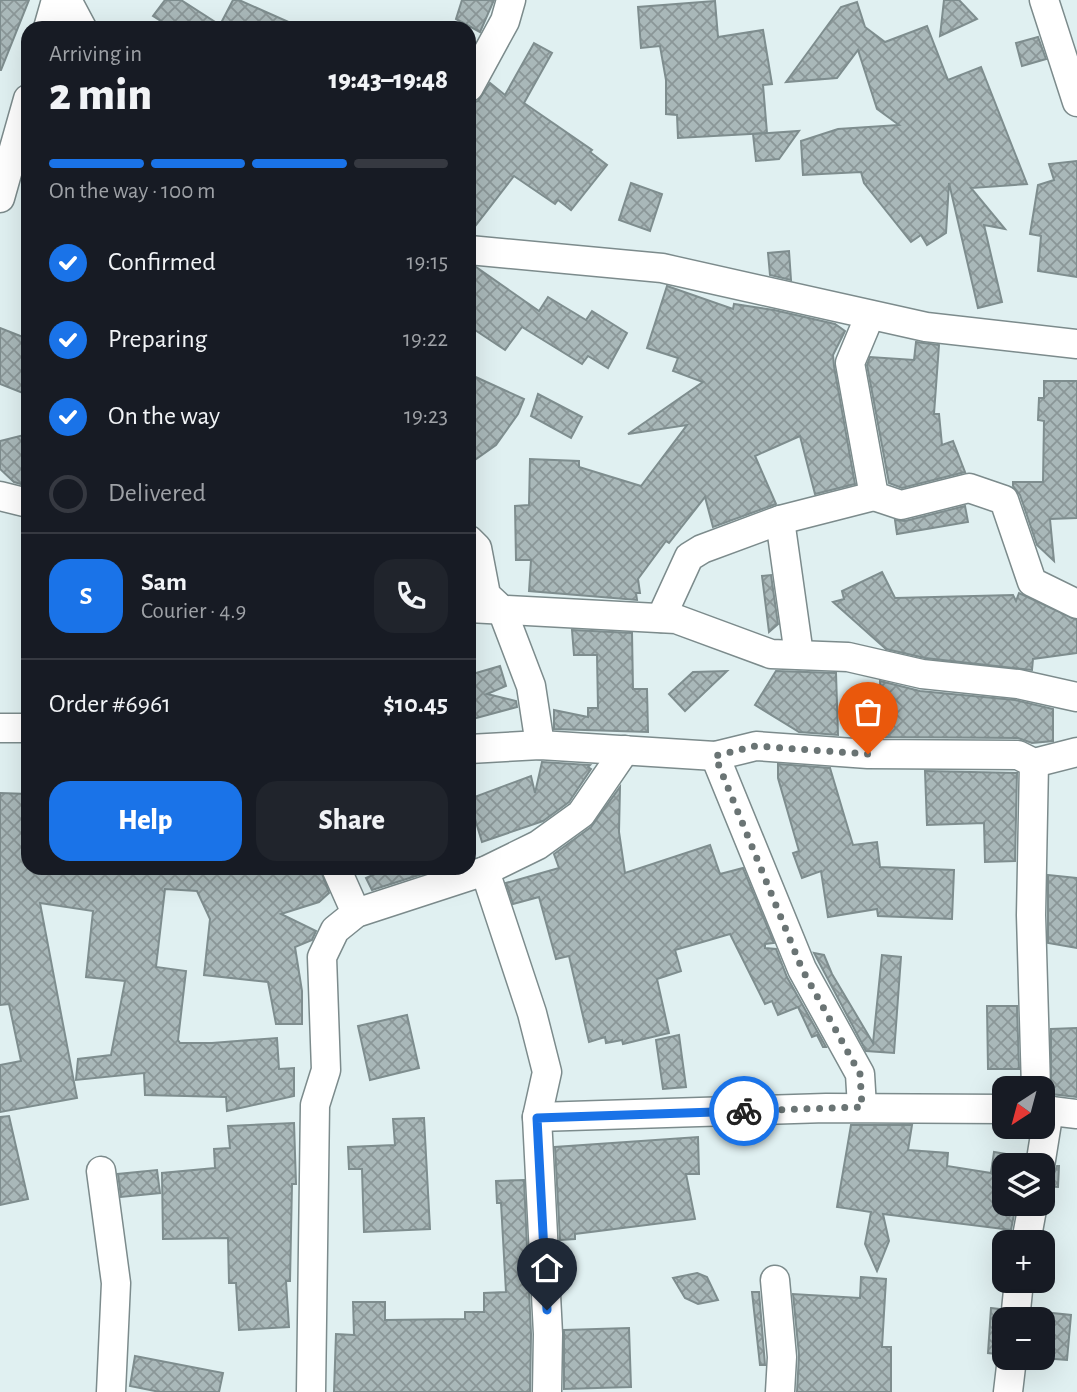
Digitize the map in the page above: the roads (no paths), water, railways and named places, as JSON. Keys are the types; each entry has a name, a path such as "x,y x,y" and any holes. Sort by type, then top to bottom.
{"street":[{"path":"50,21 56,0"},
{"path":"67,0 78,21"},
{"path":"476,74 505,21 511,0"},
{"path":"1044,0 1077,102"},
{"path":"0,198 21,124"},
{"path":"476,251 662,268 926,327 1077,344"},
{"path":"870,315 850,363 874,496"},
{"path":"661,618 690,557 714,544 780,520 874,496 901,505 969,488 1004,500 1032,582 1077,604"},
{"path":"0,496 21,501"},
{"path":"780,520 799,655"},
{"path":"476,547 486,595 502,610 531,685 540,745"},
{"path":"476,608 676,619 771,654 848,657 922,674 1018,684 1077,697"},
{"path":"0,728 21,728"},
{"path":"476,748 540,745 715,756 755,746 868,754 1018,755 1034,763 1077,752"},
{"path":"476,874 538,845 581,814 625,750"},
{"path":"715,756 802,969 860,1074 862,1107"},
{"path":"1034,763 1031,915 1048,1076"},
{"path":"485,871 532,1013 547,1072 537,1118 548,1334 547,1392"},
{"path":"339,875 356,913"},
{"path":"311,1392 315,1105 326,1070 322,957 335,930 356,913 473,875"},
{"path":"537,1118 862,1107 992,1109"},
{"path":"101,1171 116,1283 111,1392"},
{"path":"775,1280 782,1357 780,1392"},
{"path":"1008,1392 1011,1370"}]}
